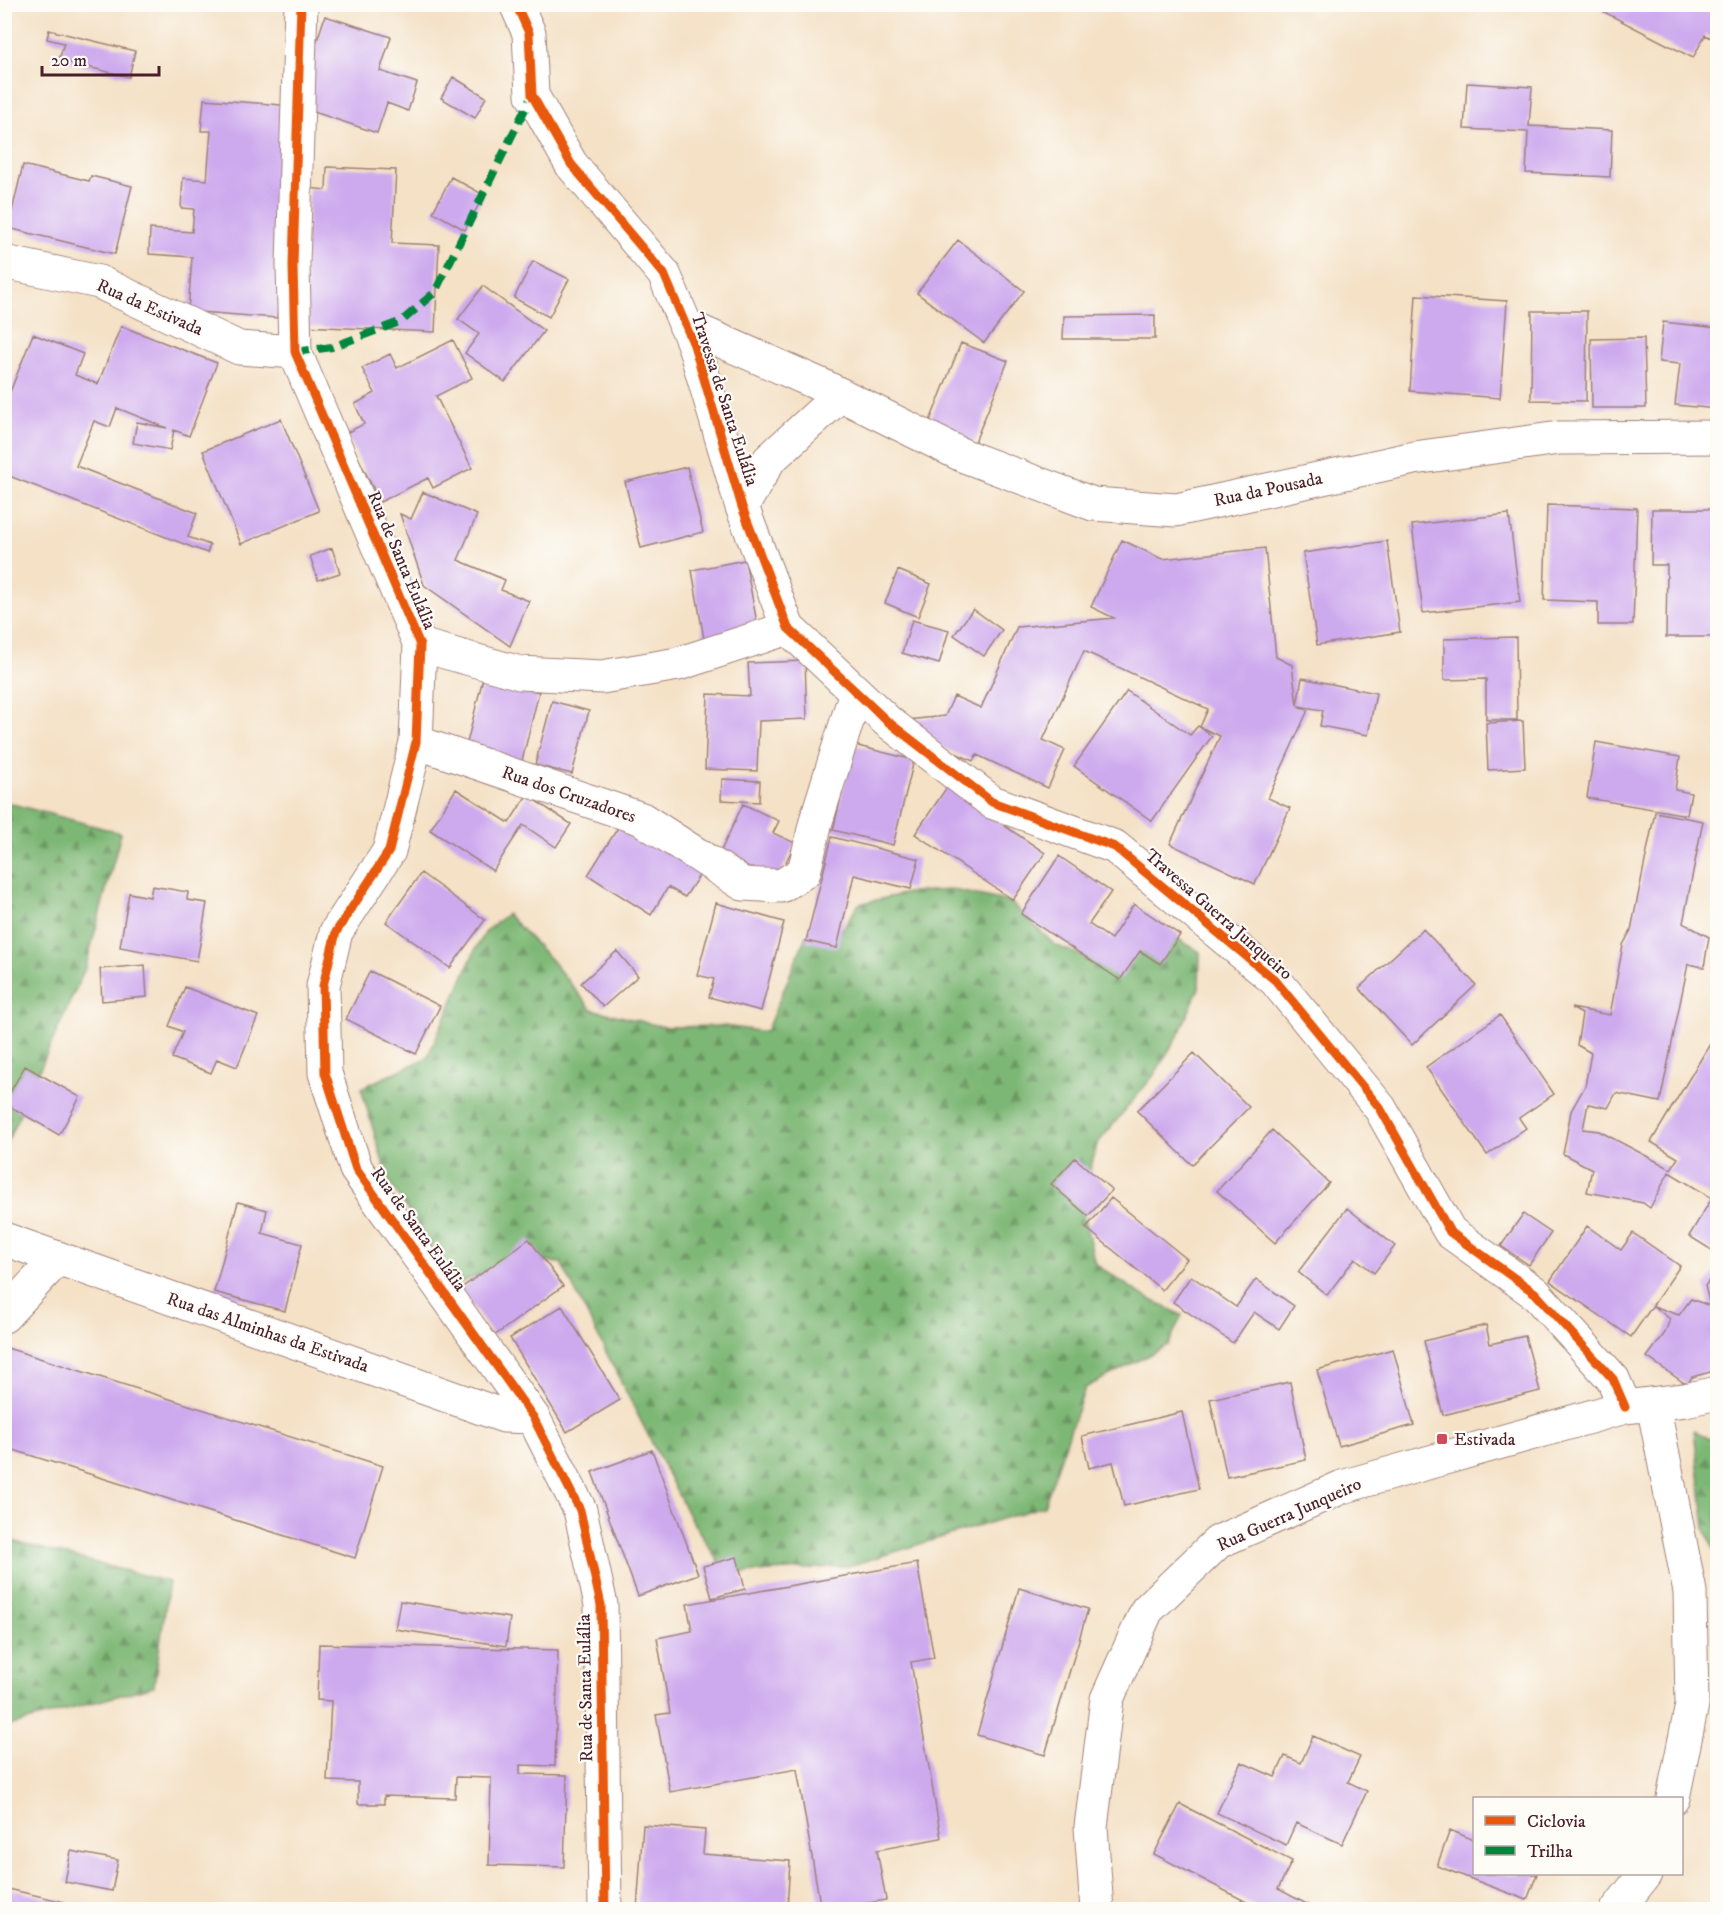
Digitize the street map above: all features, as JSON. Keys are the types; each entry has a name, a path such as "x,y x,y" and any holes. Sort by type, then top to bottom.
{"street":[{"name":"Rua de Santa Eulália","path":"301,4 293,265 295,352 420,645 416,742 389,851 336,932 323,986 325,1073 356,1169 533,1417 580,1510 601,1605 605,1910"},
{"name":"Travessa de Santa Eulália","path":"516,4 529,33 532,95 570,164 664,274 694,345 742,507 788,628"},
{"name":"Rua da Estivada","path":"4,261 99,282 239,348 295,352"},
{"name":"Rua da Pousada","path":"685,325 840,395 962,455 1093,504 1176,510 1414,458 1560,438 1718,437"},
{"path":"742,507 769,460 840,395"},
{"path":"420,645 520,673 602,677 678,664 788,628"},
{"name":"Travessa Guerra Junqueiro","path":"788,628 887,721 992,802 1115,847 1275,980 1380,1108 1450,1232 1534,1293 1639,1405 1690,1592 1692,1705 1673,1797"},
{"name":"Rua dos Cruzadores","path":"416,742 642,819 743,884 782,886 804,872 816,821 856,692"},
{"name":"Rua das Alminhas da Estivada","path":"4,1239 504,1416 533,1417"},
{"path":"4,1316 58,1258"},
{"name":"Rua Guerra Junqueiro","path":"1097,1910 1091,1827 1107,1699 1147,1610 1218,1542 1342,1487 1639,1405 1718,1394"},
{"path":"1617,1910 1644,1875"}],"green space":[{"path":"5,802 121,833 86,966 5,1147"},
{"path":"953,890 1010,902 1055,945 1104,965 1173,936 1200,952 1199,988 1179,1034 1154,1075 1097,1144 1081,1204 1095,1264 1145,1297 1182,1315 1168,1345 1085,1388 1044,1506 849,1566 727,1574 689,1516 561,1263 515,1260 457,1284 388,1180 361,1088 427,1058 476,948 487,930 507,914 551,960 591,1009 664,1027 724,1026 766,1032 806,936 834,942 859,904 912,892"},
{"path":"1694,1430 1709,1439 1717,1438 1717,1556 1705,1529"},
{"path":"5,1539 169,1582 154,1686 5,1727"}],"building":[{"path":"1605,4 1718,4 1718,41 1705,35 1693,58 1602,11"},
{"path":"325,16 391,37 380,71 417,83 408,111 387,103 377,133 296,106"},
{"path":"49,30 135,51 129,77 59,60 64,43 47,39"},
{"path":"453,77 486,97 475,118 441,98"},
{"path":"1467,83 1532,87 1529,126 1612,130 1610,177 1526,173 1528,132 1464,129"},
{"path":"204,99 294,106 277,318 188,311 192,257 149,254 150,229 192,232 194,209 181,208 183,178 207,180 211,131 201,131"},
{"path":"23,165 89,181 91,176 132,186 115,254 8,228"},
{"path":"327,167 396,170 392,243 439,245 435,332 303,326 309,188 326,190"},
{"path":"451,177 484,195 465,230 433,212"},
{"path":"958,240 1024,291 984,343 917,293"},
{"path":"533,261 569,279 549,317 514,298"},
{"path":"483,286 544,331 505,382 465,353 479,334 458,319"},
{"path":"1416,295 1507,301 1500,398 1410,391"},
{"path":"1532,311 1587,311 1586,401 1531,400"},
{"path":"1155,315 1155,339 1063,339 1064,316"},
{"path":"1663,322 1718,328 1718,409 1675,405 1680,364 1659,362"},
{"path":"121,326 217,363 189,436 174,430 170,450 133,443 137,422 167,428 117,408 110,427 94,421 76,466 197,513 188,537 210,545 207,553 4,474 4,407 33,334 83,354 75,375 98,384"},
{"path":"1644,338 1646,408 1592,408 1591,339"},
{"path":"453,340 472,378 436,396 472,468 433,488 428,478 380,502 346,433 364,424 355,404 375,393 362,368 390,354 397,368"},
{"path":"961,343 1008,361 974,444 928,426"},
{"path":"281,419 319,511 241,544 203,451"},
{"path":"687,467 703,532 641,548 625,482"},
{"path":"423,492 477,515 458,560 505,580 501,590 529,601 510,646 424,585 400,514 411,519"},
{"path":"1547,505 1637,508 1633,625 1598,625 1598,602 1544,600"},
{"path":"1652,509 1718,509 1718,637 1666,637 1667,565 1651,565"},
{"path":"1509,514 1520,602 1423,613 1412,525"},
{"path":"1122,540 1162,559 1265,548 1276,657 1292,665 1297,705 1302,678 1376,693 1368,735 1320,726 1323,710 1298,706 1308,710 1268,798 1290,808 1255,884 1170,844 1220,736 1200,727 1208,709 1084,651 1043,740 1065,750 1048,788 977,755 973,761 888,722 945,716 954,696 981,708 1017,627 1114,618 1091,607"},
{"path":"1387,541 1400,632 1317,645 1303,553"},
{"path":"332,548 340,573 318,580 310,556"},
{"path":"745,560 758,628 704,639 692,570"},
{"path":"898,570 931,584 918,617 885,603"},
{"path":"973,609 1002,630 984,656 954,635"},
{"path":"912,620 949,630 939,664 902,653"},
{"path":"1516,637 1517,720 1486,720 1486,679 1444,680 1444,639"},
{"path":"805,661 807,719 759,721 757,771 705,769 708,694 750,696 748,663"},
{"path":"483,678 539,692 522,761 466,747"},
{"path":"1127,691 1190,735 1198,726 1212,736 1152,821 1074,766"},
{"path":"552,701 589,711 572,774 535,765"},
{"path":"1523,721 1525,768 1488,770 1486,723"},
{"path":"1596,742 1680,757 1675,790 1691,793 1687,815 1587,798"},
{"path":"854,745 914,760 893,845 833,830"},
{"path":"722,779 760,781 759,802 721,800"},
{"path":"947,787 1045,853 1013,900 915,834"},
{"path":"456,789 509,823 527,795 571,824 556,847 523,825 493,871 430,830"},
{"path":"743,804 779,821 773,833 795,843 774,887 717,859"},
{"path":"1655,812 1703,821 1683,923 1709,937 1704,967 1688,964 1660,1102 1616,1093 1608,1108 1588,1104 1583,1129 1599,1131 1671,1169 1678,1158 1651,1142 1713,1039 1718,1041 1718,1254 1689,1236 1712,1198 1669,1172 1650,1208 1643,1203 1587,1192 1592,1169 1563,1154 1571,1111 1585,1086 1591,1053 1577,1045 1582,1014 1571,1008 1610,1015 1623,945 1631,930"},
{"path":"624,818 704,868 685,897 668,887 651,915 588,875"},
{"path":"832,837 919,859 911,889 854,875 837,948 806,941"},
{"path":"1059,856 1111,892 1089,924 1111,939 1134,904 1180,935 1160,964 1140,951 1120,980 1021,914"},
{"path":"421,873 485,920 450,968 386,922"},
{"path":"152,886 188,892 187,900 207,903 197,961 120,947 129,893 150,897"},
{"path":"716,903 784,922 761,1011 709,997 714,979 697,975"},
{"path":"1423,929 1476,985 1412,1045 1359,988"},
{"path":"617,951 638,976 603,1007 581,983"},
{"path":"145,965 147,997 102,1001 100,969"},
{"path":"370,971 440,1006 416,1054 346,1019"},
{"path":"185,987 258,1016 237,1067 217,1059 211,1073 172,1058 183,1032 169,1026"},
{"path":"1500,1015 1554,1094 1519,1118 1526,1128 1487,1155 1426,1067"},
{"path":"1194,1053 1249,1107 1192,1165 1137,1111"},
{"path":"25,1066 80,1097 59,1135 4,1103"},
{"path":"1272,1130 1329,1183 1275,1243 1217,1191"},
{"path":"1075,1158 1112,1190 1088,1216 1051,1184"},
{"path":"1111,1198 1187,1259 1162,1290 1086,1228"},
{"path":"238,1202 267,1210 262,1233 302,1244 285,1311 214,1292"},
{"path":"1347,1208 1395,1246 1374,1273 1355,1258 1327,1295 1298,1272"},
{"path":"1523,1214 1551,1233 1529,1265 1501,1246"},
{"path":"1587,1226 1621,1250 1633,1233 1680,1266 1631,1337 1550,1281"},
{"path":"529,1239 563,1286 494,1336 460,1289"},
{"path":"1718,1268 1718,1370 1692,1377 1687,1385 1647,1357 1665,1333 1670,1319 1653,1306 1679,1315 1691,1299 1710,1306 1705,1286"},
{"path":"1191,1276 1236,1307 1256,1279 1294,1306 1279,1329 1254,1312 1233,1343 1173,1302"},
{"path":"562,1306 620,1400 567,1432 510,1338"},
{"path":"1486,1325 1490,1344 1525,1336 1540,1391 1443,1415 1424,1341"},
{"path":"4,1347 383,1466 355,1558 4,1447"},
{"path":"1393,1349 1414,1425 1339,1446 1317,1370"},
{"path":"1290,1382 1306,1460 1227,1477 1210,1399"},
{"path":"1182,1412 1199,1489 1124,1506 1113,1462 1089,1468 1082,1436"},
{"path":"652,1450 698,1574 638,1596 592,1472"},
{"path":"737,1557 745,1589 712,1598 703,1566"},
{"path":"917,1563 934,1658 911,1662 941,1838 877,1850 886,1900 850,1906 851,1910 821,1910 797,1769 670,1792 656,1715 670,1713 657,1638 692,1631 687,1604"},
{"path":"1019,1588 1088,1609 1045,1755 977,1735"},
{"path":"400,1601 510,1618 506,1646 395,1629"},
{"path":"319,1644 558,1650 555,1766 520,1765 520,1774 567,1775 564,1867 489,1865 491,1778 456,1777 455,1798 384,1796 384,1804 358,1804 358,1782 327,1781 331,1701 317,1700"},
{"path":"1313,1736 1360,1757 1348,1782 1367,1791 1342,1844 1296,1823 1286,1845 1217,1813 1241,1762 1275,1777 1285,1756 1301,1763"},
{"path":"1180,1804 1292,1861 1278,1889 1318,1910 1262,1910 1154,1854"},
{"path":"643,1825 705,1830 703,1854 790,1861 787,1910 637,1910"},
{"path":"1450,1830 1473,1840 1473,1875 1537,1875 1527,1900 1437,1866"},
{"path":"71,1851 118,1860 112,1891 65,1882"},
{"path":"4,1888 65,1902 63,1910 4,1910"}],"marked path":[{"path":"295,352 332,347 402,321 435,292 532,95"}],"cycle path":[{"path":"301,4 293,265 295,352 420,645 416,742 389,851 336,932 323,986 325,1073 356,1169 533,1417 580,1510 601,1605 605,1910"},
{"path":"516,4 529,33 532,95 571,164 664,274 694,345 742,507 788,628 887,721 992,802 1115,847 1275,980 1380,1108 1450,1232 1535,1293 1613,1379 1625,1407"}],"place":[{"name":"Estivada","path":"1442,1439"}]}
